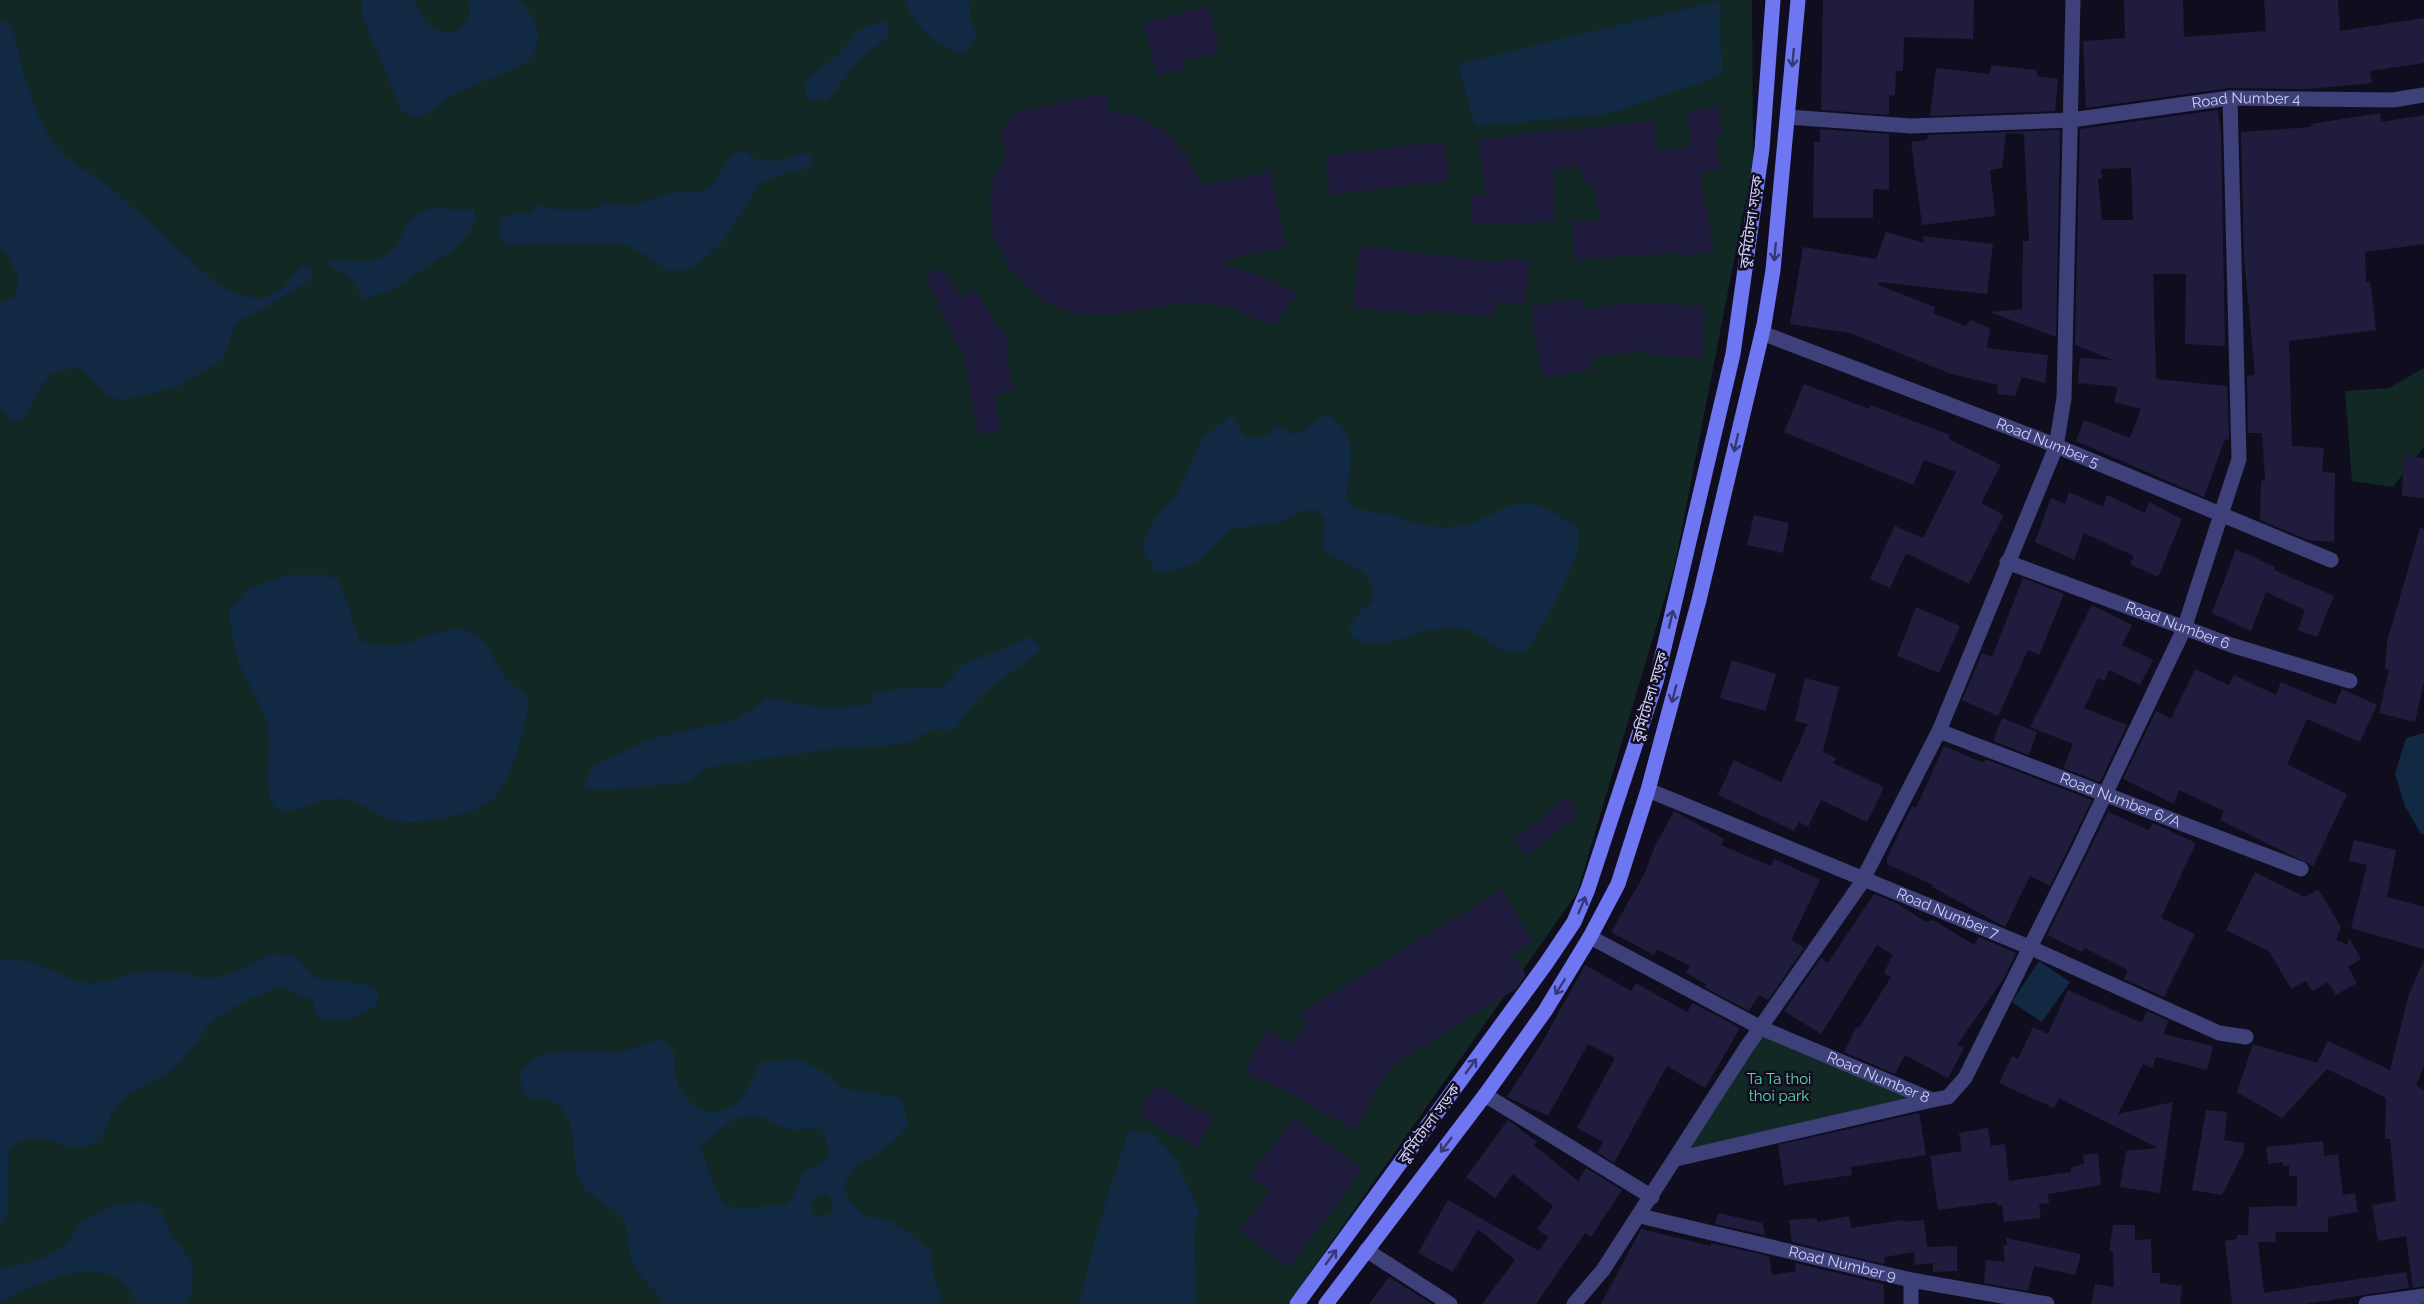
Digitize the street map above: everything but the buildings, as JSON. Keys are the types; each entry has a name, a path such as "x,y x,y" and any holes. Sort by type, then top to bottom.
{"main road":[{"name":"কুর্মিটোলা সড়ক","path":"1297,1304 1545,965 1574,922 1588,889 1656,682 1733,354 1762,149 1773,0"},
{"name":"কুর্মিটোলা সড়ক","path":"1326,1304 1485,1095 1545,1011 1590,937 1618,884 1648,790 1699,600 1762,333 1773,270 1798,0"}],"street":[{"path":"1574,1304 1603,1270 1640,1216 1761,1028 1863,878 1939,730 2056,447 2064,398 2073,0"},
{"name":"Road Number 4","path":"1788,117 1911,126 2071,120 2230,98 2393,100 2424,94"},
{"path":"1932,1100 1948,1097 1965,1078 2184,629 2239,459 2230,98"},
{"name":"Road Number 5","path":"1762,333 2056,447 2331,560"},
{"name":"Road Number 6","path":"2007,562 2184,629 2350,681"},
{"name":"Road Number 6/A","path":"1939,730 2301,869"},
{"name":"Road Number 7","path":"1648,790 2029,947 2219,1033 2246,1037"},
{"name":"Road Number 8","path":"1590,937 1761,1028 1932,1100"},
{"path":"1485,1095 1652,1197"},
{"name":"Road Number 8","path":"1676,1159 1932,1100"},
{"name":"Road Number 9","path":"1640,1216 1911,1280 2047,1304"},
{"path":"1366,1250 1450,1304"},
{"path":"1911,1280 1911,1304"},
{"path":"2366,1304 2424,1296"}],"green space":[{"path":"0,0 1752,0 1753,163 1675,564 1577,893 1288,1304 0,1304"},
{"path":"2424,368 2424,447 2393,487 2352,481 2345,391 2389,388"},
{"name":"Ta Ta thoi thoi park","path":"1762,1036 1918,1099 1687,1151"}],"water":[{"path":"362,0 413,0 429,26 448,32 459,31 471,11 468,0 518,0 534,20 538,37 537,46 528,61 456,93 422,117 403,113 362,16"},
{"path":"905,0 969,0 970,17 976,35 972,44 963,53 944,46 920,27"},
{"path":"1719,1 1722,75 1609,114 1475,126 1458,64"},
{"path":"0,21 9,24 15,36 24,74 39,117 50,140 63,155 111,188 217,284 243,296 262,299 284,287 302,266 308,266 312,270 311,279 255,314 241,319 235,325 226,352 220,361 177,387 122,400 108,395 80,368 66,369 56,372 43,383 25,420 11,420 0,408 0,304 15,296 19,276 7,255 0,248"},
{"path":"883,21 889,27 888,36 856,62 835,91 825,100 808,100 805,86 809,77 836,57 861,29"},
{"path":"738,152 745,152 759,160 767,161 782,160 806,153 811,156 812,162 809,168 770,178 760,184 721,244 698,264 685,270 669,271 632,247 613,243 504,245 499,232 501,216 529,213 540,204 557,210 588,210 609,203 630,206 675,192 701,192 711,186 730,158"},
{"path":"445,208 461,211 473,208 476,218 472,229 456,248 395,288 362,300 351,279 331,267 330,260 363,262 382,257 397,244 406,228 418,214"},
{"path":"1232,415 1245,436 1254,437 1266,435 1276,426 1296,435 1328,415 1339,424 1350,443 1351,464 1346,499 1350,504 1361,509 1424,525 1452,527 1474,523 1502,509 1526,503 1546,509 1576,527 1579,541 1573,564 1528,650 1516,652 1506,650 1472,632 1451,628 1437,629 1381,644 1357,640 1350,634 1352,623 1373,600 1372,589 1365,575 1359,570 1327,555 1323,541 1325,519 1315,509 1308,509 1276,523 1232,529 1198,561 1188,567 1163,573 1154,569 1144,552 1149,527 1179,490 1201,440"},
{"path":"287,575 327,575 339,581 360,640 377,645 393,645 452,630 466,631 483,641 504,676 528,697 522,738 517,754 504,783 489,802 477,809 458,815 412,822 389,819 350,800 342,799 333,799 293,810 276,809 271,800 267,781 269,739 266,719 237,657 229,612 247,589"},
{"path":"1031,637 1041,650 980,696 954,730 934,729 910,741 885,746 846,747 709,767 688,782 611,790 582,789 594,765 654,738 736,720 768,698 828,709 869,704 877,693 893,689 943,687 963,664"},
{"path":"2424,733 2424,834 2421,834 2405,806 2395,774 2406,738"},
{"path":"272,954 294,956 318,979 366,984 378,992 377,1005 348,1019 325,1020 317,1017 312,999 280,987 231,1009 206,1029 176,1067 116,1105 103,1133 96,1141 86,1146 75,1147 43,1138 32,1138 21,1142 9,1152 8,1212 0,1225 0,960 13,959 34,963 72,979 98,983 133,973 150,971 177,972 205,978 220,977"},
{"path":"2039,961 2070,982 2042,1022 2012,1002"},
{"path":"662,1040 674,1052 676,1076 685,1096 692,1104 710,1112 730,1108 743,1096 759,1063 798,1059 831,1076 843,1088 898,1098 904,1107 908,1126 889,1145 851,1170 844,1188 849,1200 865,1216 888,1220 907,1231 931,1252 935,1281 942,1296 940,1304 664,1304 632,1262 628,1235 620,1216 587,1191 579,1180 568,1118 559,1106 551,1101 528,1097 522,1089 520,1079 529,1063 539,1056 565,1051 618,1052","holes":["760,1116 787,1129 822,1129 829,1149 827,1159 802,1174 794,1196 785,1205 745,1208 725,1206 714,1187 700,1146 735,1118","825,1194 831,1200 833,1207 831,1213 821,1217 814,1214 810,1204 817,1195"]},
{"path":"1129,1131 1154,1134 1175,1158 1199,1210 1194,1238 1197,1304 1078,1304 1107,1197"},
{"path":"143,1201 160,1209 174,1239 193,1263 192,1291 186,1304 138,1304 125,1284 112,1276 96,1272 62,1276 28,1288 0,1302 0,1269 47,1256 66,1243 80,1222 108,1207"}]}
